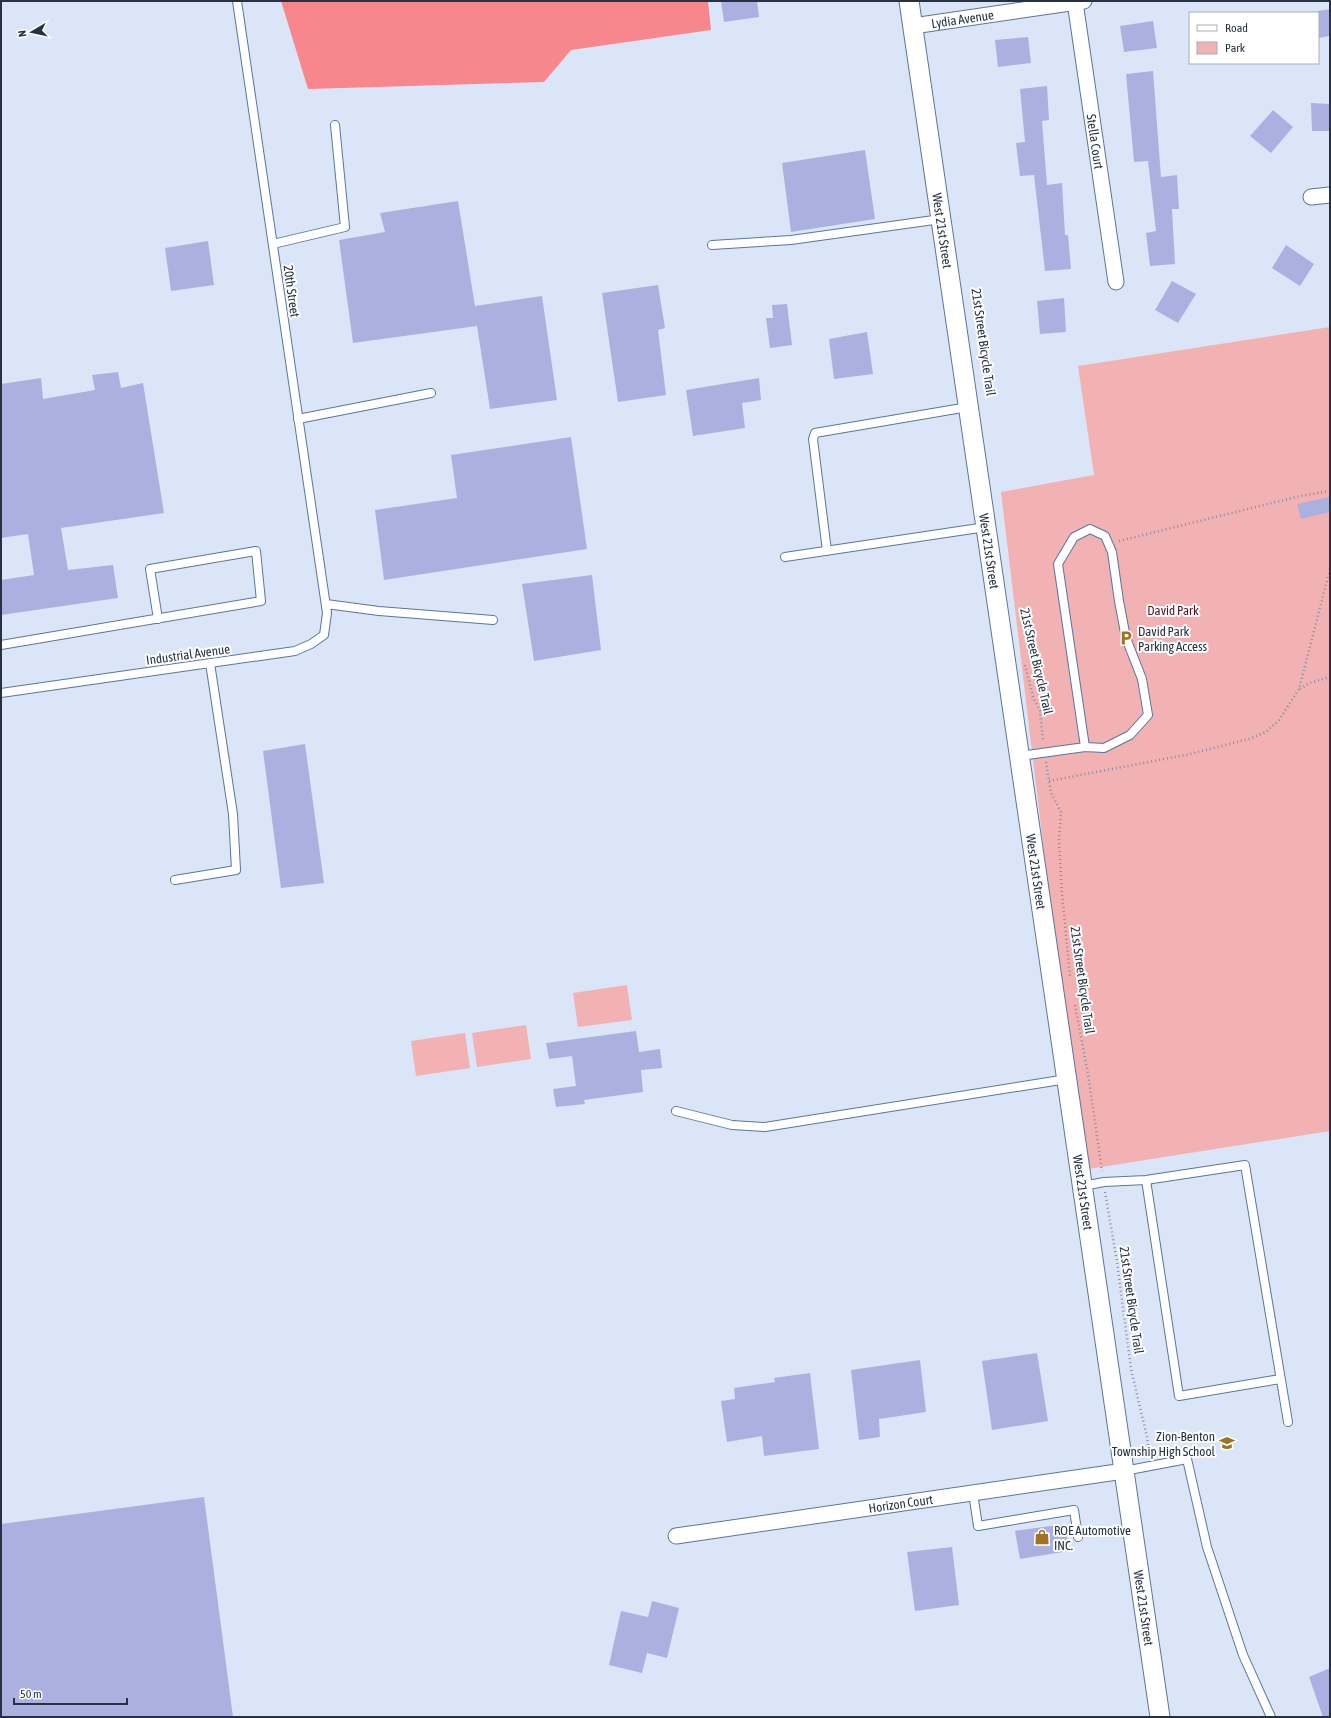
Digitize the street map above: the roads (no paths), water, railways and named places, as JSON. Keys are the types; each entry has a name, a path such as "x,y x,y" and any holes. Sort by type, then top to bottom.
{"street":[{"name":"West 21st Street","path":"909,1 1160,1717"},
{"name":"Lydia Avenue","path":"913,26 1079,2"},
{"name":"Stella Court","path":"1079,2 1116,282"},
{"path":"1311,197 1330,195"},
{"name":"Horizon Court","path":"676,1536 1124,1471"}],"lane":[{"name":"20th Street","path":"237,1 323,585"},
{"path":"273,244 345,228 335,125"},
{"path":"712,245 792,240 941,219"},
{"path":"298,418 431,393"},
{"path":"827,550 813,440 815,433 968,407"},
{"path":"785,557 986,527"},
{"path":"1020,756 1085,747 1104,748 1130,735 1148,715 1142,679 1126,638 1112,552 1105,536 1090,529 1074,537 1058,564 1085,747"},
{"path":"1,645 158,619 261,601 256,551 150,569 158,619"},
{"name":"Industrial Avenue","path":"1,693 295,651 311,644 324,635 327,613 323,585"},
{"path":"326,604 379,612 493,620"},
{"path":"175,880 236,870 233,814 210,663"},
{"path":"676,1111 732,1125 765,1127 1067,1079"},
{"path":"1083,1186 1104,1182 1146,1180 1245,1165 1288,1422"},
{"path":"1146,1180 1179,1396 1280,1379"},
{"path":"1124,1471 1187,1458 1207,1547 1242,1655 1271,1717"},
{"path":"973,1493 978,1526 1074,1510 1078,1538"}],"place":[{"name":"David Park Parking Access","path":"1126,638"},
{"name":"Zion-Benton Township High School","path":"1227,1443"},
{"name":"ROE Automotive INC.","path":"1042,1537"}],"park label":[{"name":"David Park","path":"1173,610"}]}
